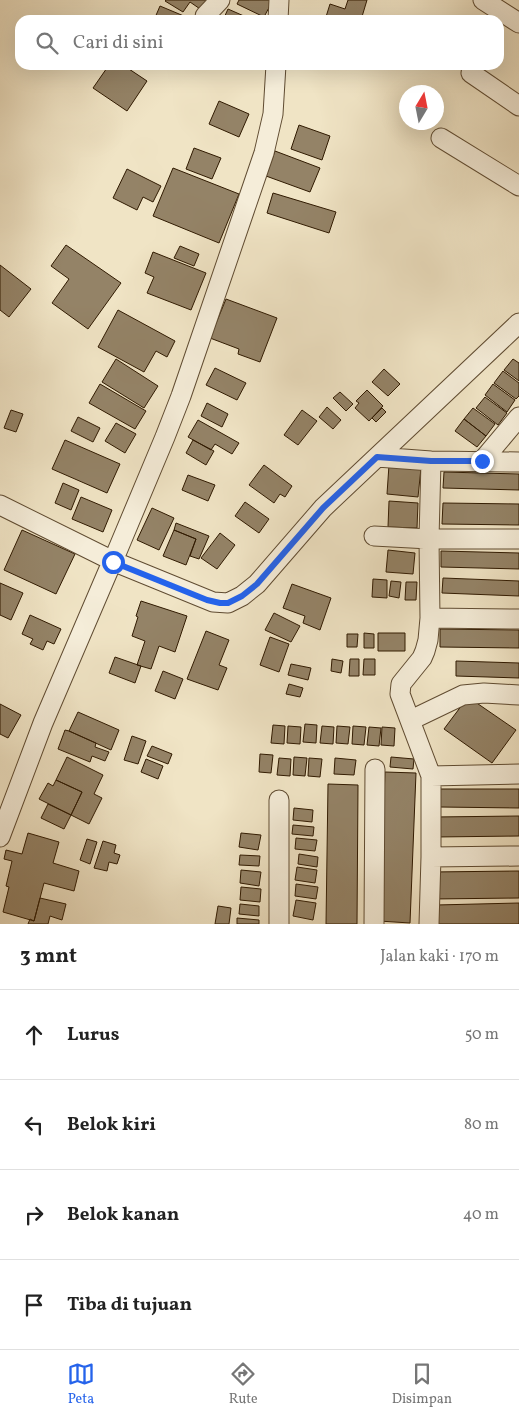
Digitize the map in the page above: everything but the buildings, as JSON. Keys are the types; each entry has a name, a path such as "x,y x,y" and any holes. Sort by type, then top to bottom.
{"street":[{"path":"206,15 220,0"},
{"path":"278,15 279,0"},
{"path":"483,0 519,23"},
{"path":"0,837 43,723 108,568 113,562 166,437 181,396 264,153 273,114 276,70"},
{"path":"471,73 519,106"},
{"path":"441,138 519,186"},
{"path":"0,505 113,562 207,600 228,603 242,596 257,584 323,508 519,323"},
{"path":"482,461 519,417"},
{"path":"377,457 431,461 519,462"},
{"path":"429,924 431,776 400,694 400,687 425,651 430,618 429,539 431,461"},
{"path":"374,536 429,539 519,539"},
{"path":"430,618 519,618"},
{"path":"411,720 463,695 484,693 519,695"},
{"path":"374,924 375,769"},
{"path":"431,776 519,774"},
{"path":"279,800 279,924"},
{"path":"431,857 519,856"}],"route":[{"path":"113,562 207,600 228,603 242,596 257,584 323,508 377,457 431,461 482,461"}]}
